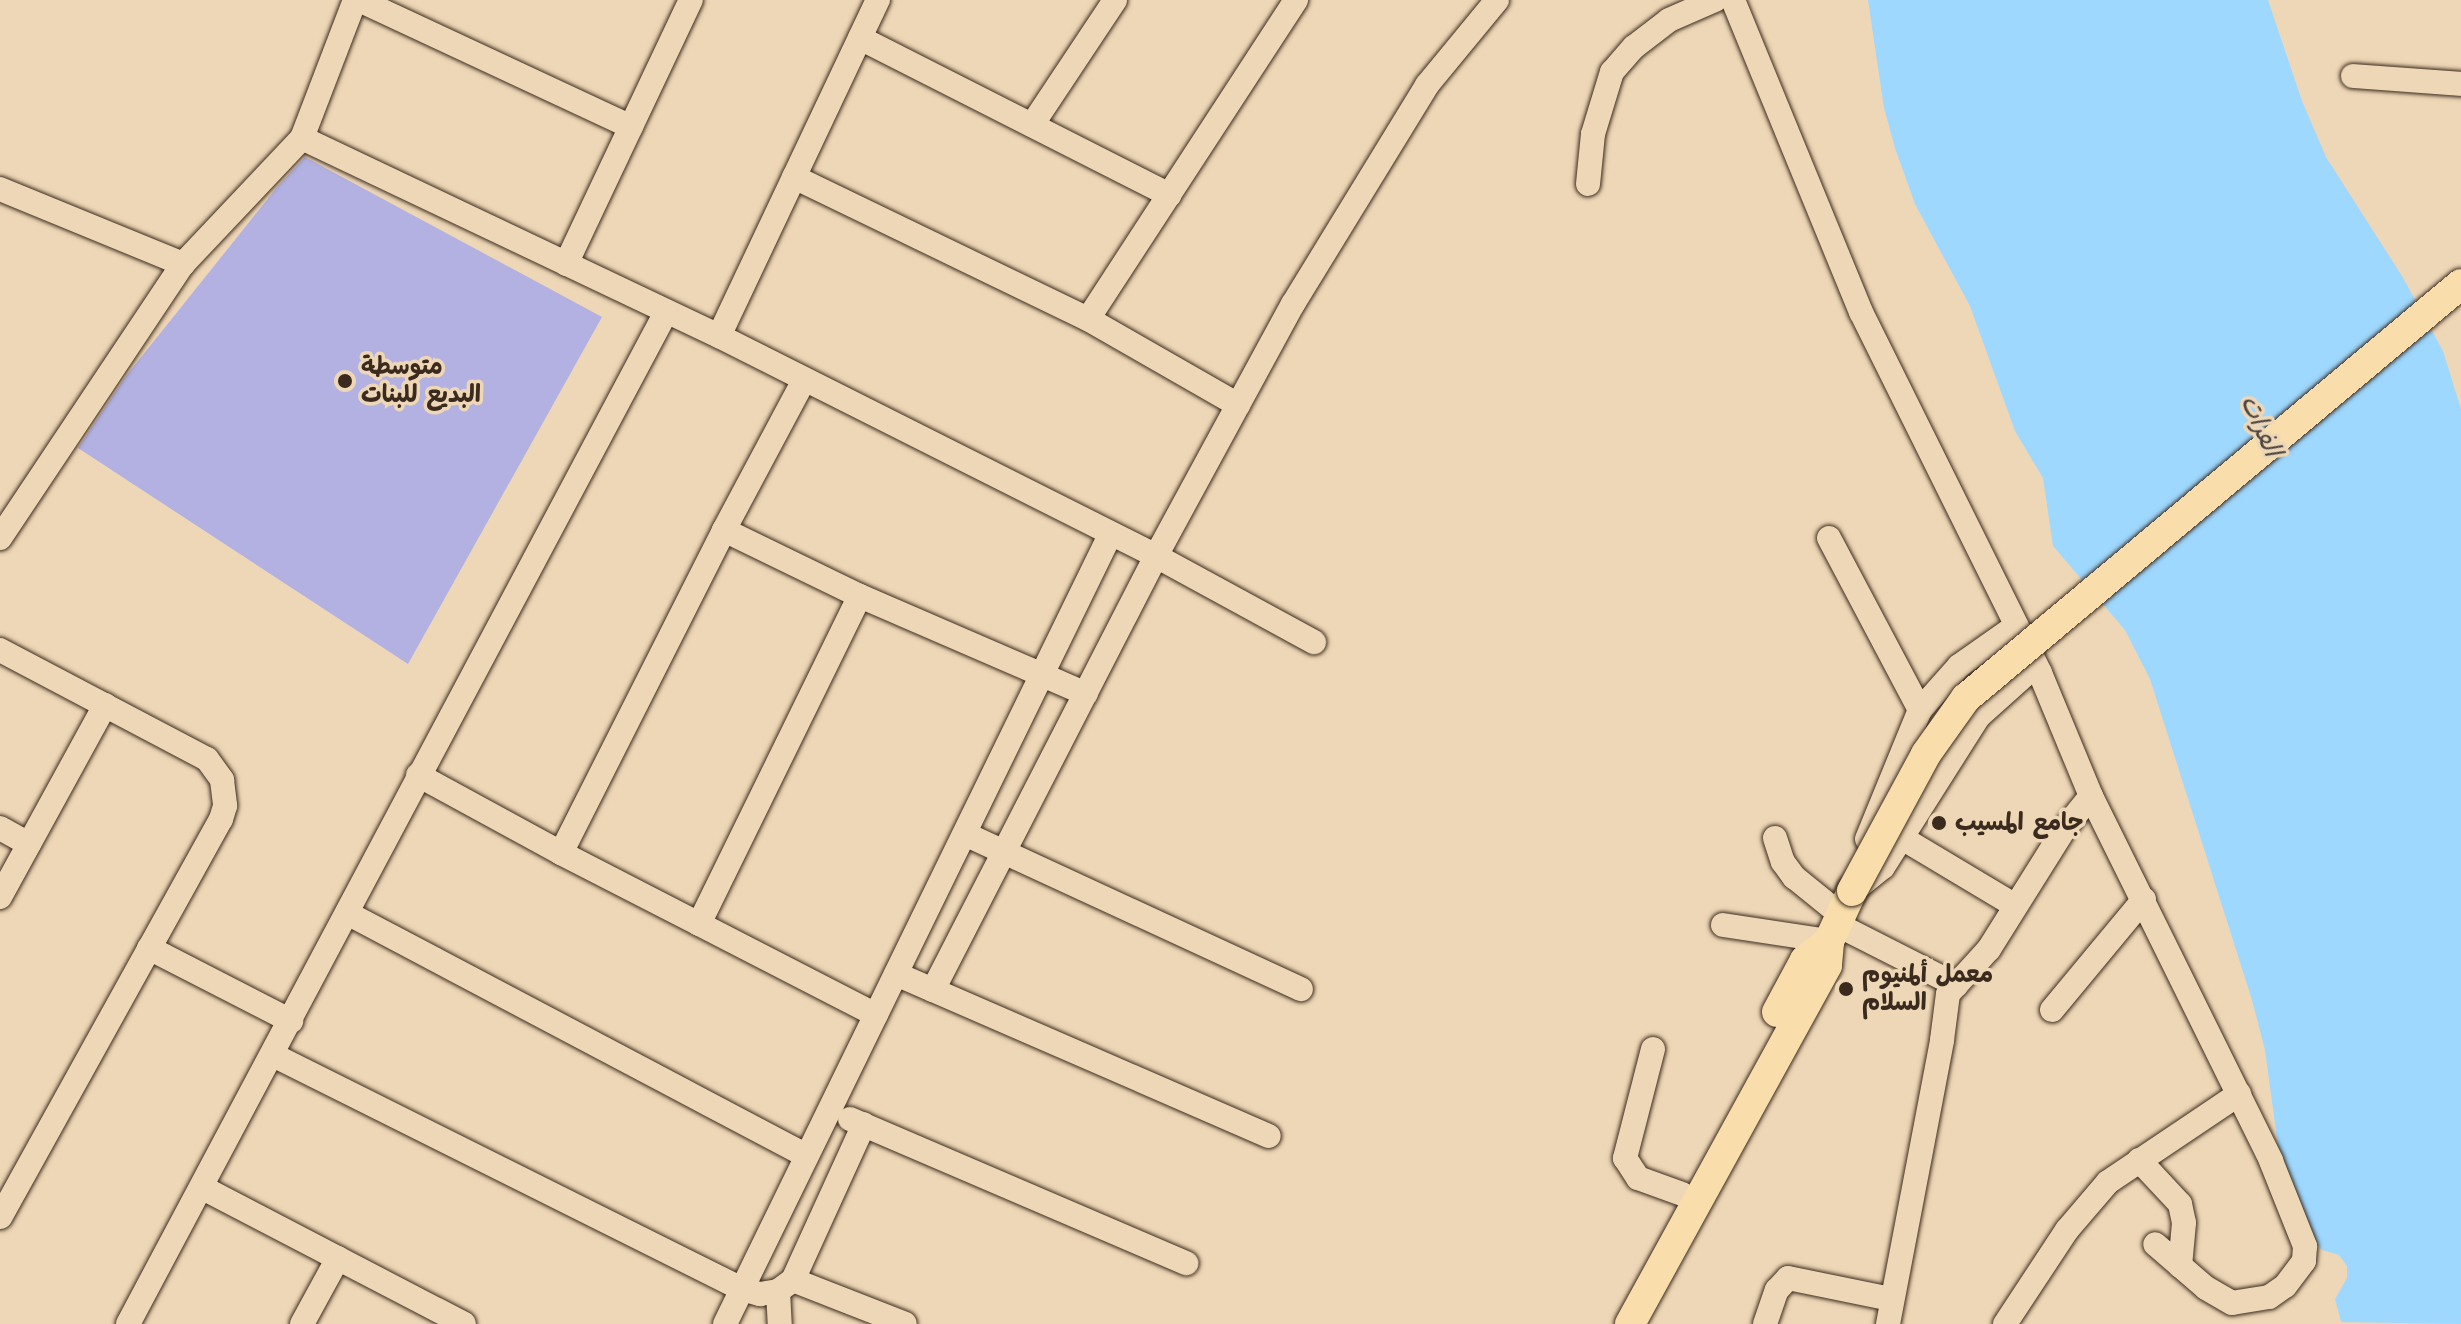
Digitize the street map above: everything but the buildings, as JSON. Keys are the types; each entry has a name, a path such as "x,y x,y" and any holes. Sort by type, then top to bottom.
{"main road":[{"path":"1609,1324 1682,1194 1805,960 1840,918 1926,754 1966,698 2461,284"},
{"path":"1630,1324 1827,965 1840,918"}],"street":[{"path":"0,538 183,264 302,138 357,0 631,127"},
{"path":"566,264 691,0"},
{"path":"719,336 878,0"},
{"path":"1032,125 1115,0"},
{"path":"1088,319 1296,0"},
{"path":"933,990 1156,556 1330,238 1427,85 1497,0"},
{"path":"1588,184 1593,134 1612,72 1634,47 1669,20 1715,0"},
{"path":"1733,0 1861,312 2036,665 2091,796 2239,1094 2305,1246 2304,1261 2285,1286 2269,1297 2232,1303 2155,1244"},
{"path":"860,38 1169,195"},
{"path":"2353,76 2461,84"},
{"path":"302,138 719,336 1156,556 1314,642"},
{"path":"794,177 1088,319 1238,405"},
{"path":"2,195 183,264"},
{"path":"128,1324 666,312"},
{"path":"561,853 724,530 804,380"},
{"path":"724,530 860,596 1086,694"},
{"path":"725,1324 1110,535"},
{"path":"1829,538 1920,710"},
{"path":"699,924 860,596"},
{"path":"1840,918 1859,860 1920,710 1959,666 2016,626"},
{"path":"0,650 207,759 222,780 225,793 221,819 0,1217"},
{"path":"1723,925 1840,918 1876,876 1979,716 2036,665"},
{"path":"0,897 105,705"},
{"path":"418,775 561,853 876,1015"},
{"path":"1888,1324 1948,994 1989,949 2014,905 2091,796"},
{"path":"0,828 29,844"},
{"path":"965,834 1301,989"},
{"path":"1775,838 1783,862 1794,877 1840,918 1956,985"},
{"path":"1902,838 2014,905"},
{"path":"2052,1010 2144,899"},
{"path":"347,913 807,1156"},
{"path":"149,948 291,1021"},
{"path":"896,974 1269,1136"},
{"path":"1653,1049 1625,1158 1638,1178 1682,1194"},
{"path":"273,1055 742,1289 760,1294 786,1285 905,1324"},
{"path":"2005,1324 2067,1230 2108,1182 2239,1094"},
{"path":"830,1110 1186,1263"},
{"path":"780,1324 786,1285 864,1124"},
{"path":"2139,1160 2180,1204 2184,1223 2180,1266"},
{"path":"203,1188 464,1324"},
{"path":"302,1324 338,1258"},
{"path":"1765,1324 1777,1290 1788,1278 1891,1299"}],"water":[{"name":"الفرات","path":"1868,0 2268,0 2302,101 2326,157 2402,276 2443,351 2461,409 2461,1324 2341,1322 2335,1299 2347,1278 2347,1266 2339,1255 2322,1250 2316,1244 2295,1200 2278,1146 2265,1050 2252,1000 2150,679 2125,630 2053,546 2043,478 2015,431 1970,306 1915,204 1895,148 1884,108"}],"place":[{"name":"متوسطة البديع للبنات","path":"345,381"},
{"name":"جامع المسيب","path":"1939,823"},
{"name":"معمل ألمنيوم السلام","path":"1846,989"}]}
